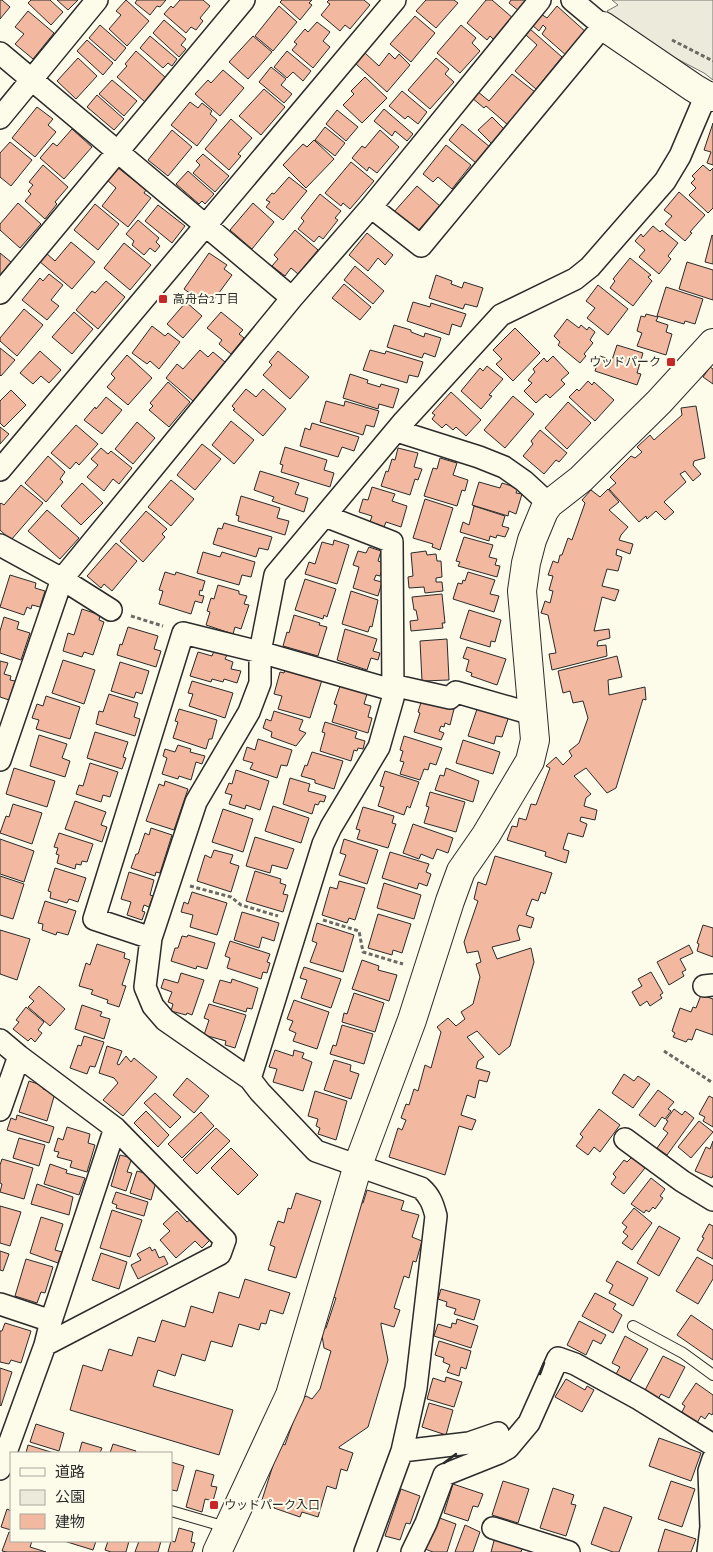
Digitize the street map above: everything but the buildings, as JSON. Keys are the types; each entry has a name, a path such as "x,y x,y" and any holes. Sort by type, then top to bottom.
{"street":[{"path":"0,118 97,0"},
{"path":"0,293 244,0"},
{"path":"0,470 395,0"},
{"path":"0,760 62,579 292,298 371,207 540,0"},
{"path":"365,1552 402,1451 416,1388 436,1216 432,1202 428,1194 421,1188 316,1151 250,1079 165,1020 153,1006 145,987 151,938 196,802 249,712 260,683 260,652 275,575 404,421 501,315 575,279 590,267 665,181 680,156 710,96 603,26 572,0"},
{"path":"371,207 421,246 603,26"},
{"path":"0,53 292,298"},
{"path":"217,1552 290,1395 358,1165 412,1020 461,872 486,835 530,761 535,740 522,591 532,540 544,511 549,504 582,479 659,402 713,343"},
{"path":"397,431 479,456 504,466 549,504"},
{"path":"250,1079 323,844 379,746 393,698 392,542 325,516"},
{"path":"0,545 62,579 111,610"},
{"path":"151,938 94,919 183,632 392,690 401,687 450,698 456,692 532,714"},
{"path":"0,1040 115,1128 225,1240 220,1254 44,1345"},
{"path":"0,1110 19,1056"},
{"path":"0,1469 44,1345 115,1128"},
{"path":"625,1138 682,1181 713,1200"},
{"path":"0,1304 51,1321"},
{"path":"412,1552 426,1523 444,1475 508,1448 529,1423 558,1358 575,1364 639,1399 713,1445"},
{"path":"402,1451 469,1444 498,1432"},
{"path":"708,1552 711,1527 708,1471 713,1459"},
{"path":"492,1528 569,1552"}],"lane":[{"path":"633,1326 683,1353 713,1375"},
{"path":"172,1511 227,1527"}],"path":[{"path":"682,45 713,60"},
{"path":"111,610 183,632"},
{"path":"171,880 231,898 241,905 359,930 363,952 428,972"},
{"path":"664,1051 713,1083"}],"green space":[{"path":"612,0 713,0 713,80 704,73 641,40 607,11 618,5"}],"wall":[{"path":"540,1374 544,1363"},
{"path":"444,1463 456,1454"}],"place":[{"name":"高舟台2丁目","path":"163,299"},
{"name":"ウッドパーク","path":"671,362"},
{"name":"ウッドパーク入口","path":"214,1505"}]}
